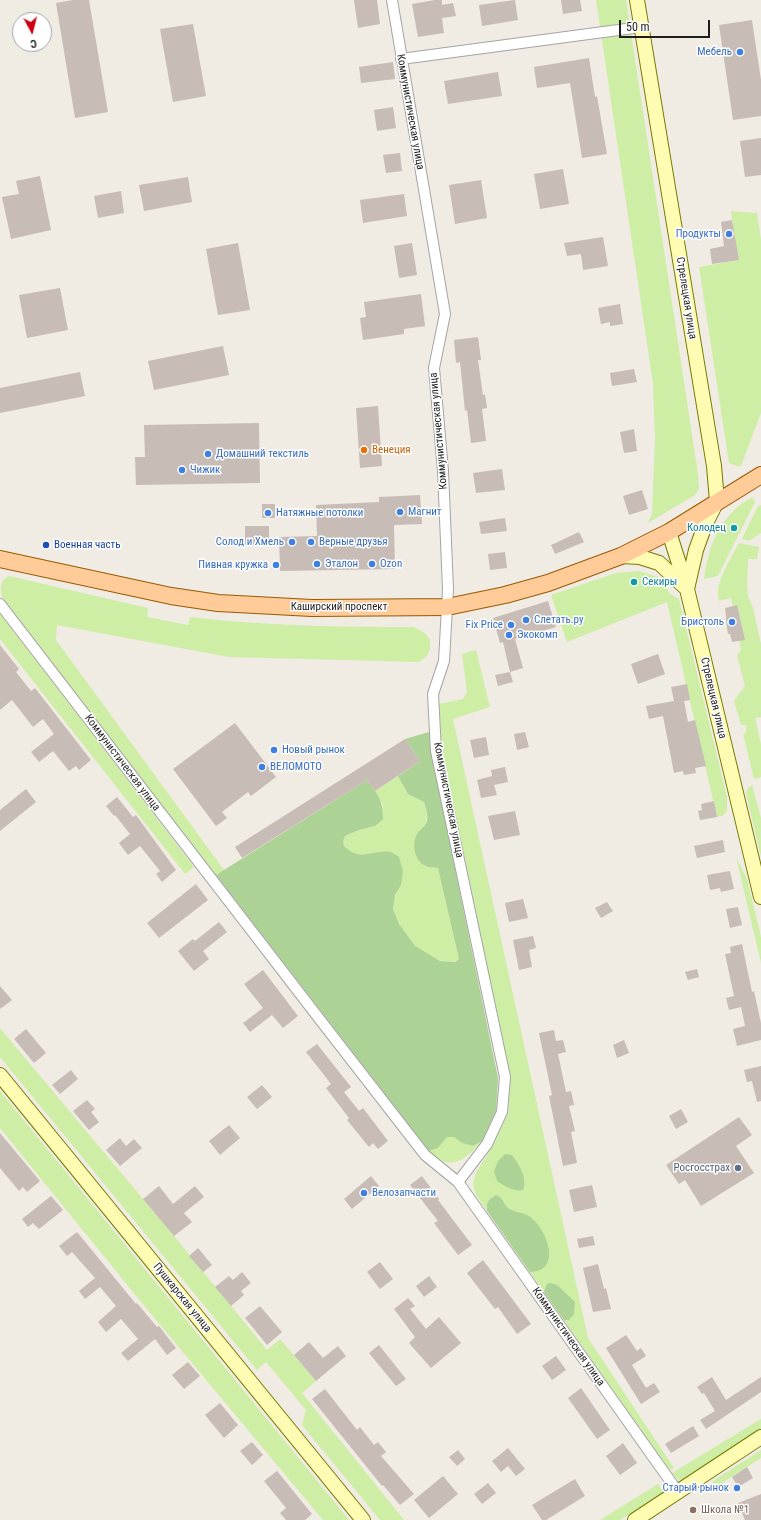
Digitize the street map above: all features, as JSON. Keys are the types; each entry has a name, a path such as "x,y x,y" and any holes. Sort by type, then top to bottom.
{"main road":[{"name":"Стрелецкая улица","path":"637,0 714,466 718,501 705,526 696,550 687,589 761,897"},
{"path":"718,501 761,475"},
{"name":"Каширский проспект","path":"0,559 171,596 218,603 312,608 447,607 505,595 548,583 621,556 669,532 718,501"},
{"path":"669,532 687,589"},
{"path":"621,556 640,557 660,563 687,589"},
{"name":"Пушкарская улица","path":"0,1075 363,1520"},
{"path":"635,1520 761,1437"}],"street":[{"name":"Коммунистическая улица","path":"392,0 444,314 434,368 443,471 448,564 444,661 433,694 436,751 505,1077 502,1112 488,1144 458,1182"},
{"path":"401,59 641,27"},
{"name":"Коммунистическая улица","path":"0,604 320,1022 426,1155 458,1182 678,1492"}],"green space":[{"path":"596,0 626,0 698,474 699,489 695,495 648,523 652,514 655,439 653,384"},
{"path":"731,211 757,213 761,240 761,413 741,466 729,463 699,267 738,260"},
{"path":"752,497 755,502 718,576 704,579 709,554 718,532 732,513"},
{"path":"761,505 761,533 749,541 742,539 758,506"},
{"path":"739,543 759,547 757,559 748,559 747,586 748,596 753,608 761,644 761,717 755,718 761,744 761,777 754,779 743,734 746,733 746,726 741,725 734,701 745,686 737,655 741,650 731,598 719,601 718,594 724,571"},
{"path":"639,571 665,579 669,593 679,599 727,797 727,811 722,816 717,817 667,602 567,642 551,595 616,573"},
{"path":"9,576 148,608 147,617 188,625 190,617 302,625 414,627 425,633 430,640 430,649 427,656 419,662 229,657 57,625 56,640 224,870 216,875 2,597 1,584 4,579"},
{"path":"0,613 194,867 185,874 0,639"},
{"path":"476,650 490,707 453,719 588,1338 674,1468 669,1470 476,1195 473,1184 476,1173 492,1147 508,1114 510,1076 442,751 439,704 463,699 467,692 462,654"},
{"path":"429,732 431,752 498,1078 496,1111 482,1141 473,1146 462,1143 454,1137 447,1137 438,1148 429,1151 216,875 367,780 381,802 383,819 375,826 359,830 345,836 343,841 344,846 352,852 358,854 391,852 399,857 403,871 401,885 395,895 393,909 399,924 415,946 440,961 455,962 459,959 438,868 429,867 422,864 415,853 414,844 416,836 427,821 424,802 408,794 398,776 420,761 405,739"},
{"path":"398,776 408,794 424,802 427,817 425,824 416,835 425,866 438,867 459,959 454,961 448,962 436,959 424,953 415,946 402,928 393,908 401,885 368,854 352,854 343,842 345,836 359,830 375,826 383,806 375,791"},
{"path":"752,785 761,818 761,857 746,793 748,788"},
{"path":"736,857 747,879 761,937 761,963"},
{"path":"0,1028 267,1350 280,1339 316,1381 302,1393 404,1520 380,1520 302,1425 306,1410 266,1362 257,1370 0,1057"},
{"path":"0,1091 349,1520 323,1520 137,1297 0,1128"},
{"path":"447,1137 454,1137 462,1143 473,1146 482,1141 466,1157 451,1163 443,1161 429,1151 438,1148"},
{"path":"505,1154 512,1155 520,1167 524,1176 523,1190 506,1187 497,1181 494,1171 498,1161"},
{"path":"496,1195 501,1198 510,1210 529,1216 541,1229 549,1248 549,1257 547,1264 540,1270 530,1272 487,1211 487,1204 490,1199"},
{"path":"551,1283 557,1285 575,1302 574,1314 569,1320 564,1320 544,1292 547,1284"},
{"path":"761,1419 761,1430 687,1479 678,1480 672,1473"},
{"path":"761,1450 761,1458 714,1488 712,1484 713,1481"},
{"path":"658,1484 664,1493 620,1520 600,1520"}],"building":[{"path":"73,0 89,0 108,112 75,118 56,3"},
{"path":"354,0 377,0 380,24 358,28"},
{"path":"442,0 442,5 453,3 456,16 442,18 444,33 418,37 412,4"},
{"path":"515,0 518,20 482,26 479,5"},
{"path":"561,0 580,0 582,11 563,14"},
{"name":"Мебель","path":"752,20 761,80 761,116 733,120 719,25"},
{"path":"193,24 206,96 173,102 160,29"},
{"path":"589,58 595,97 597,96 607,154 582,158 570,83 537,88 534,67"},
{"path":"393,62 395,79 361,83 359,67"},
{"path":"498,72 502,96 448,104 444,81"},
{"path":"393,107 396,128 377,131 374,110"},
{"path":"761,138 761,175 745,177 740,141"},
{"path":"400,153 402,171 386,173 383,155"},
{"path":"563,169 569,204 540,209 534,174"},
{"path":"40,176 51,230 11,239 2,197 19,194 16,181"},
{"path":"188,177 192,202 144,211 139,185"},
{"path":"481,180 487,218 455,224 449,185"},
{"path":"121,191 124,213 98,218 94,196"},
{"path":"404,194 407,216 363,223 360,200"},
{"name":"Продукты","path":"732,220 739,260 712,264 710,249 724,246 721,222"},
{"path":"603,237 608,266 583,270 581,254 567,256 564,243"},
{"path":"238,243 250,310 218,315 206,249"},
{"path":"412,243 417,275 399,278 394,246"},
{"path":"60,288 68,330 27,338 19,295"},
{"path":"421,294 425,326 404,329 404,334 363,340 360,318 366,317 364,302"},
{"path":"620,304 623,324 610,326 610,322 601,324 598,308"},
{"path":"478,337 481,360 478,360 483,395 485,394 487,408 482,409 486,441 471,443 467,410 465,411 460,362 456,363 454,340"},
{"path":"223,346 229,375 154,390 148,361"},
{"path":"634,369 637,382 612,386 610,373"},
{"path":"80,372 85,396 0,413 0,388"},
{"path":"378,406 382,466 360,468 356,408"},
{"path":"259,423 260,483 136,485 135,457 145,457 144,425"},
{"path":"634,429 637,451 624,453 620,432"},
{"path":"502,469 505,490 476,493 473,473"},
{"path":"642,490 648,509 629,515 623,496"},
{"path":"420,495 422,524 394,525 395,569 280,571 279,537 317,536 316,505 379,502 379,497"},
{"path":"262,504 275,504 275,518 262,518"},
{"path":"505,518 507,531 481,534 479,522"},
{"path":"245,526 269,526 269,545 245,545"},
{"path":"579,532 584,542 555,554 551,545"},
{"path":"505,552 507,568 490,570 488,554"},
{"path":"548,601 556,627 515,639 523,668 510,672 503,642 500,643 493,618"},
{"path":"737,605 745,640 732,642 730,634 728,634 725,608"},
{"path":"0,645 19,669 16,672 31,691 35,688 91,760 79,770 76,766 69,771 53,751 39,762 31,752 54,734 43,719 33,727 12,700 0,710"},
{"path":"658,654 665,674 638,684 631,664"},
{"path":"510,672 513,682 498,686 495,675"},
{"path":"687,684 690,700 684,701 688,722 695,720 706,766 695,768 696,773 684,775 683,771 674,773 663,716 649,719 646,706 674,701 671,687"},
{"path":"235,723 276,777 251,796 248,792 222,812 227,818 216,826 173,769"},
{"path":"525,732 529,747 517,750 514,734"},
{"path":"486,737 489,755 474,758 470,740"},
{"path":"405,739 420,761 375,791 367,780 242,858 235,847"},
{"path":"505,767 508,782 494,785 497,795 481,798 477,780 492,776 491,770"},
{"path":"26,789 36,802 0,831 0,810"},
{"path":"117,797 133,817 136,815 176,870 162,882 156,874 160,871 140,846 128,855 119,843 130,834 106,806"},
{"path":"714,801 717,817 700,820 698,811 702,810 701,804"},
{"path":"515,811 520,835 494,840 488,816"},
{"path":"723,840 725,852 697,858 694,846"},
{"path":"730,871 734,889 721,892 720,888 710,890 707,875"},
{"path":"196,884 208,900 159,938 147,923"},
{"path":"523,899 528,918 509,922 505,903"},
{"path":"607,902 613,911 601,918 595,908"},
{"path":"738,907 742,925 730,928 726,909"},
{"path":"219,922 227,932 203,951 209,959 194,971 178,951 193,939 195,941"},
{"path":"533,936 536,948 529,950 532,967 519,970 513,940"},
{"path":"742,944 752,992 754,991 761,1023 761,1040 737,1046 733,1029 745,1026 741,1007 729,1010 726,998 734,996 725,954 731,953 730,947"},
{"path":"697,969 699,977 688,980 685,972"},
{"path":"263,970 298,1016 283,1028 272,1015 250,1032 243,1023 263,1008 244,984"},
{"path":"0,986 12,1000 0,1009"},
{"path":"26,1029 46,1053 34,1063 14,1039"},
{"path":"554,1030 556,1041 563,1040 566,1052 558,1054 566,1092 571,1091 574,1105 569,1106 575,1131 571,1132 577,1163 563,1166 549,1096 552,1095 539,1033"},
{"path":"624,1040 629,1053 617,1058 613,1045"},
{"path":"317,1044 351,1087 344,1092 359,1111 363,1108 388,1141 378,1149 373,1143 369,1147 347,1120 349,1118 326,1088 331,1084 306,1052"},
{"path":"761,1066 761,1101 757,1102 752,1081 747,1082 744,1070"},
{"path":"71,1070 78,1079 60,1094 52,1085"},
{"path":"262,1085 272,1097 257,1109 247,1097"},
{"path":"87,1100 95,1109 91,1112 99,1122 89,1130 73,1111"},
{"path":"681,1109 688,1122 676,1129 669,1116"},
{"path":"739,1117 752,1135 736,1146 754,1173 701,1206 685,1180 679,1184 666,1165"},
{"path":"229,1125 240,1138 220,1155 209,1141"},
{"path":"0,1133 40,1181 27,1192 23,1187 19,1191 0,1168"},
{"path":"120,1138 126,1146 134,1139 142,1148 120,1166 106,1150"},
{"path":"371,1176 379,1186 352,1209 344,1199"},
{"path":"422,1176 472,1245 458,1255 434,1223 438,1221 410,1185"},
{"path":"592,1185 597,1207 574,1212 569,1190"},
{"path":"159,1186 173,1204 195,1186 204,1197 184,1213 192,1222 174,1236 143,1199"},
{"path":"51,1196 63,1210 39,1229 33,1223 28,1227 22,1219"},
{"path":"77,1232 136,1304 137,1303 157,1327 159,1326 176,1348 167,1355 155,1339 128,1361 121,1353 138,1339 121,1319 106,1332 98,1322 116,1306 100,1287 85,1299 79,1291 95,1278 72,1252 67,1256 59,1246"},
{"path":"593,1236 595,1245 579,1248 577,1239"},
{"path":"198,1248 212,1265 203,1272 189,1256"},
{"path":"483,1260 531,1324 517,1334 498,1307 495,1309 467,1273"},
{"path":"380,1262 393,1279 380,1289 367,1272"},
{"path":"598,1264 611,1309 593,1312 583,1268"},
{"path":"242,1272 251,1283 241,1291 244,1295 231,1306 215,1287 229,1276 233,1280"},
{"path":"429,1276 437,1287 424,1297 416,1286"},
{"path":"408,1298 415,1306 410,1309 426,1329 439,1317 461,1343 431,1368 409,1343 415,1337 394,1309"},
{"path":"260,1306 282,1332 267,1345 245,1318"},
{"path":"626,1335 637,1351 641,1348 646,1356 632,1365 646,1388 654,1383 660,1392 641,1404 606,1348"},
{"path":"309,1342 323,1358 338,1346 346,1356 316,1381 294,1355"},
{"path":"379,1345 406,1379 396,1386 369,1353"},
{"path":"556,1356 566,1370 552,1380 542,1366"},
{"path":"188,1362 200,1376 184,1389 172,1375"},
{"path":"712,1377 726,1400 761,1377 761,1392 706,1429 700,1420 715,1411 704,1393 702,1394 697,1387"},
{"path":"581,1388 610,1430 597,1439 568,1398"},
{"path":"325,1389 357,1430 360,1427 374,1445 378,1442 386,1452 381,1456 414,1494 400,1505 383,1485 382,1486 312,1399"},
{"path":"220,1403 238,1425 224,1438 205,1415"},
{"path":"693,1426 699,1436 671,1453 665,1444"},
{"path":"252,1442 263,1455 252,1465 240,1451"},
{"path":"623,1443 637,1463 620,1475 606,1456"},
{"path":"508,1448 525,1469 516,1476 508,1466 501,1472 492,1461"},
{"path":"458,1450 465,1459 457,1466 449,1457"},
{"path":"747,1467 753,1478 738,1487 732,1477"},
{"path":"277,1471 312,1514 305,1520 286,1520 280,1513 286,1508 264,1481"},
{"path":"443,1476 458,1494 429,1518 414,1500"},
{"path":"575,1479 585,1496 546,1520 542,1520 532,1505"},
{"path":"488,1483 496,1493 482,1504 474,1494"},
{"path":"761,1494 761,1520 745,1520 738,1503"}],"place":[{"name":"Мебель","path":"740,52"},
{"name":"Продукты","path":"729,234"},
{"name":"Венеция","path":"364,450"},
{"name":"Домашний текстиль","path":"208,454"},
{"name":"Чижик","path":"182,470"},
{"name":"Магнит","path":"400,512"},
{"name":"Натяжные потолки","path":"268,513"},
{"name":"Колодец","path":"734,528"},
{"name":"Солод и Хмель","path":"292,542"},
{"name":"Верные друзья","path":"311,542"},
{"name":"Военная часть","path":"46,545"},
{"name":"Эталон","path":"317,564"},
{"name":"Ozon","path":"372,564"},
{"name":"Пивная кружка","path":"276,565"},
{"name":"Секиры","path":"634,582"},
{"name":"Слетать.ру","path":"526,620"},
{"name":"Бристоль","path":"732,622"},
{"name":"Fix Price","path":"511,625"},
{"name":"Экокомп","path":"509,635"},
{"name":"Новый рынок","path":"274,750"},
{"name":"ВЕЛОМОТО","path":"262,767"},
{"name":"Росгосстрах","path":"738,1168"},
{"name":"Велозапчасти","path":"364,1193"},
{"name":"Старый рынок","path":"737,1488"},
{"name":"Школа №1","path":"693,1510"}]}
